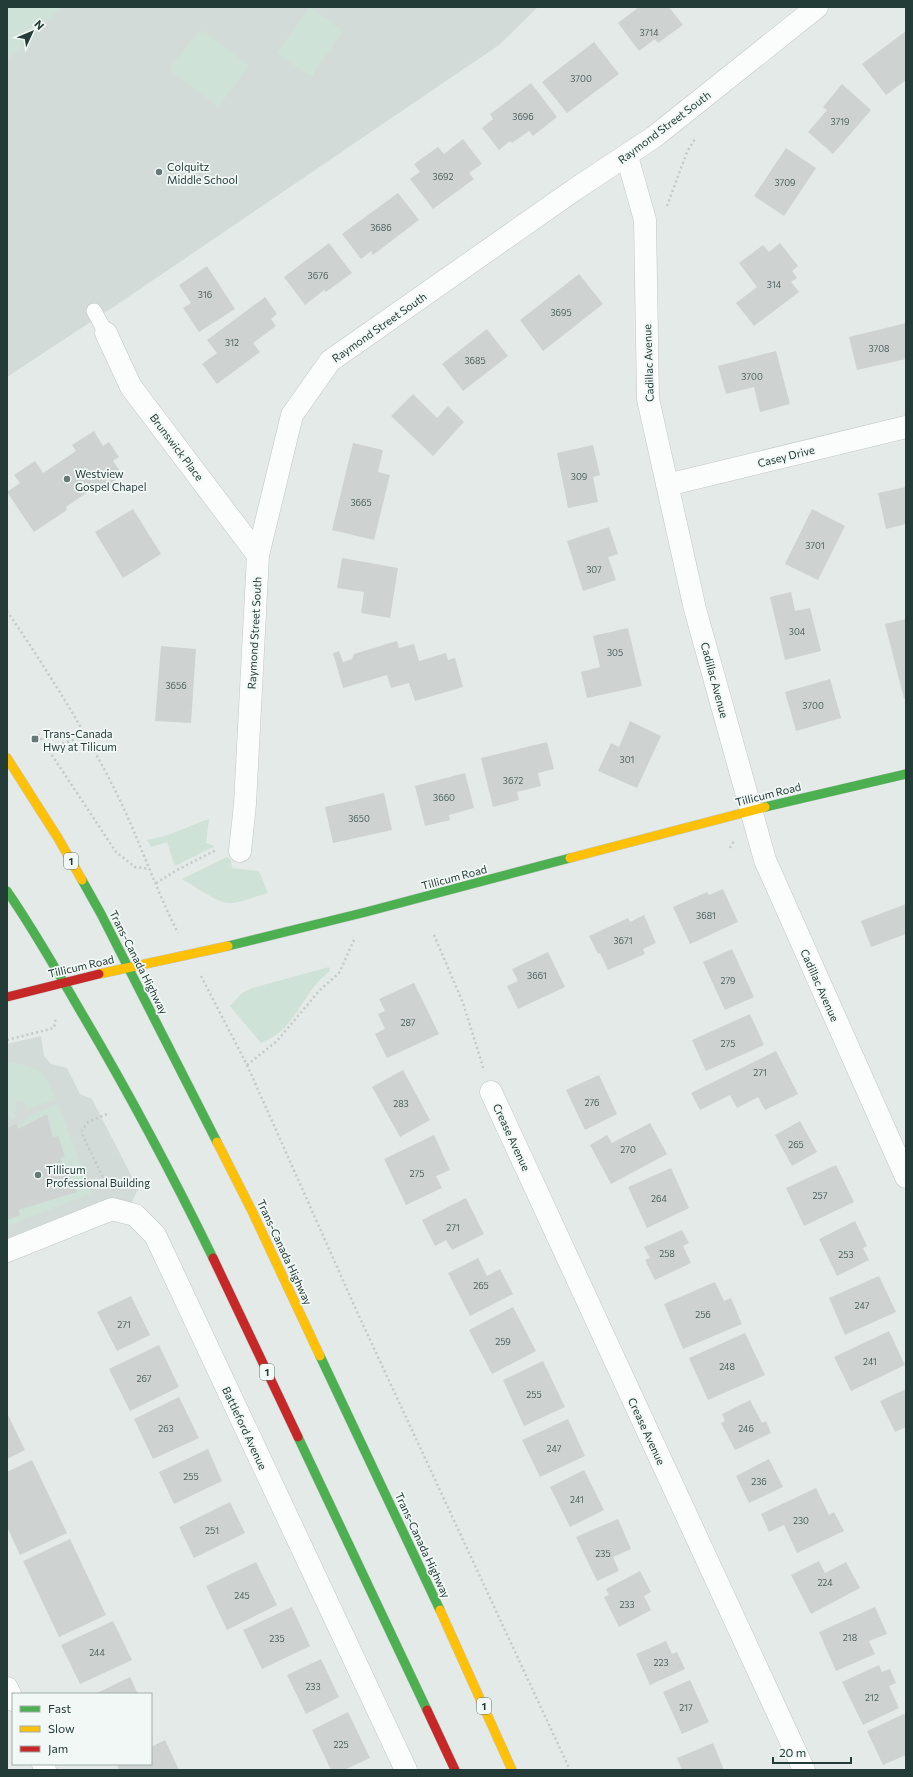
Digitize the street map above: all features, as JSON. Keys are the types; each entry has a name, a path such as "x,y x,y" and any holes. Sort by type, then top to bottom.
{"main road":[{"name":"Trans-Canada Highway","path":"7,758 58,838 101,914 256,1218 455,1642 512,1770"},
{"name":"Tillicum Road","path":"7,997 63,982 201,952 366,912 751,811 906,774"},
{"name":"1","path":"7,892 32,928 124,1085 183,1198 282,1403 455,1770"}],"street":[{"name":"Raymond Street South","path":"240,851 258,555 292,415 330,360 574,190 654,137 817,7"},
{"name":"Cadillac Avenue","path":"627,156 645,220 648,399 695,609 765,860 906,1177"},
{"name":"Brunswick Place","path":"106,333 131,387 258,555"},
{"name":"Casey Drive","path":"667,485 906,427"},
{"name":"Crease Avenue","path":"491,1092 804,1770"},
{"name":"Battleford Avenue","path":"7,1251 112,1210 135,1215 155,1235 406,1770"},
{"path":"7,1688 12,1698"}],"lane":[{"path":"94,311 106,333"}],"path":[{"path":"666,210 687,152 698,132"},
{"path":"7,611 36,654 86,736 116,794 150,869 162,901"},
{"path":"38,734 116,852 135,868 150,869"},
{"path":"48,748 86,736"},
{"path":"156,883 219,848 240,851"},
{"path":"247,1065 277,1041 319,991 339,973 366,912"},
{"path":"434,935 463,1003 491,1092"},
{"path":"220,1014 247,1065 358,1314 570,1770"},
{"path":"7,1040 54,1028"},
{"path":"107,1114 88,1122 82,1130 82,1136 108,1189"}],"shaded area":[{"name":"Colquitz Middle School","path":"7,7 538,7 499,45 124,300 7,377"},
{"path":"41,1036 44,1056 51,1064 67,1068 80,1094 92,1099 132,1177 140,1185 132,1202 119,1201 94,1204 7,1238 7,1044"}],"green space":[{"path":"7,7 61,7 7,60"},
{"path":"310,7 343,31 311,77 277,53"},
{"path":"204,31 249,66 218,107 169,69 196,34"},
{"path":"209,819 206,843 215,846 175,866 167,842 151,847 147,840 171,834"},
{"path":"227,857 231,860 232,868 259,871 268,893 243,901 229,903 211,897 182,879"},
{"path":"329,967 330,971 312,989 283,1029 273,1037 261,1043 230,1006 242,993 252,988"},
{"path":"7,1062 27,1066 39,1071 48,1081 56,1099 26,1110 23,1100 15,1102 17,1111 14,1112 16,1118 11,1120 7,1109"},
{"path":"58,1104 92,1193 7,1226 7,1220 20,1215 18,1210 77,1192 60,1158 65,1156 58,1136 53,1138 47,1114 18,1129 17,1125 24,1122 24,1120 29,1118 29,1116"}],"building":[{"path":"639,7 669,7 683,25 658,43 655,39 639,51 618,23"},
{"path":"906,31 906,80 886,95 862,64"},
{"path":"594,42 619,74 567,113 542,82"},
{"path":"531,83 557,117 533,136 529,131 512,143 510,141 499,150 482,128 493,119 490,114"},
{"path":"842,84 871,110 833,154 808,132 827,110 823,107"},
{"path":"463,139 482,164 469,173 474,179 433,209 410,179 420,172 414,164 438,147 444,154"},
{"path":"786,148 816,168 784,216 754,196"},
{"path":"398,193 419,220 373,255 371,251 361,259 342,234"},
{"path":"329,243 352,273 326,292 324,290 305,305 284,277"},
{"path":"780,243 798,266 792,271 797,278 791,282 799,292 754,326 736,303 757,287 739,263 763,245 769,252"},
{"path":"207,266 235,309 199,332 183,308 191,303 179,285"},
{"path":"579,274 603,304 543,351 520,320"},
{"path":"265,297 277,314 271,319 276,326 253,343 260,352 217,384 202,364 217,353 207,340"},
{"path":"906,323 906,359 857,370 849,337"},
{"path":"487,329 508,356 463,391 442,364"},
{"path":"776,351 790,404 760,412 754,387 726,394 718,366"},
{"path":"413,394 437,418 448,406 464,422 433,456 391,416"},
{"name":"Westview Gospel Chapel","path":"94,431 103,446 109,442 119,457 113,461 123,475 102,489 99,484 66,507 67,510 34,532 7,492 20,483 14,475 35,461 43,473 76,451 72,445"},
{"path":"353,443 383,450 378,472 390,475 374,540 332,530"},
{"path":"593,445 600,475 593,477 598,502 568,508 557,453"},
{"path":"906,487 906,524 886,529 878,493"},
{"path":"133,509 161,554 123,578 95,532"},
{"path":"812,509 845,526 818,580 785,564"},
{"path":"609,527 618,554 608,557 616,580 583,591 567,541"},
{"path":"342,558 398,568 390,618 361,613 364,592 337,588"},
{"path":"791,592 795,611 810,608 821,651 785,660 770,597"},
{"path":"906,619 906,698 904,699 885,624"},
{"path":"628,628 642,686 587,698 581,672 600,667 593,636"},
{"path":"397,641 399,648 414,644 419,661 446,653 448,660 455,658 463,687 415,701 409,683 391,688 387,675 343,688 333,653 339,651 343,662 352,659 354,654"},
{"path":"161,646 196,649 191,723 155,721"},
{"path":"830,679 841,718 796,731 785,692"},
{"path":"630,721 661,736 637,788 598,771 611,743 619,747"},
{"path":"547,742 554,769 538,773 541,786 517,792 519,800 493,807 481,758"},
{"path":"465,773 474,808 449,815 450,820 425,826 415,786"},
{"path":"384,793 392,830 333,843 325,807"},
{"path":"723,889 738,922 690,944 673,907 707,892 709,895"},
{"path":"906,904 906,934 871,947 861,921"},
{"path":"644,915 656,943 643,949 645,954 608,970 600,953 598,954 589,936 628,918 630,922"},
{"path":"732,949 754,997 725,1010 703,962"},
{"path":"548,952 565,987 518,1009 507,986 518,981 512,969"},
{"path":"414,983 439,1034 387,1058 375,1034 385,1029 378,1014 385,1011 379,999"},
{"path":"750,1014 764,1045 706,1071 692,1040"},
{"path":"776,1051 798,1094 765,1110 758,1097 737,1108 730,1095 700,1110 691,1093"},
{"path":"403,1070 430,1120 400,1137 372,1087"},
{"path":"599,1075 617,1114 585,1130 566,1090"},
{"name":"Tillicum Professional Building","path":"47,1114 53,1138 58,1136 65,1156 60,1158 77,1192 18,1210 20,1215 7,1220 7,1128 16,1124 18,1129"},
{"path":"800,1121 817,1152 792,1166 775,1135"},
{"path":"650,1123 667,1154 611,1184 590,1145 607,1135 612,1143"},
{"path":"434,1135 450,1170 436,1176 442,1188 406,1205 384,1159"},
{"path":"836,1165 854,1202 804,1226 786,1188"},
{"path":"671,1168 689,1208 647,1228 628,1187"},
{"path":"466,1198 484,1234 452,1250 446,1240 435,1246 422,1220"},
{"path":"855,1221 867,1246 863,1248 869,1260 837,1276 819,1239"},
{"path":"682,1230 689,1243 683,1246 691,1263 655,1280 645,1260 650,1258 644,1247"},
{"path":"478,1258 487,1276 500,1269 513,1294 470,1316 448,1273"},
{"path":"879,1276 896,1312 845,1335 829,1298"},
{"path":"715,1282 724,1301 731,1298 742,1324 683,1349 664,1304"},
{"path":"131,1296 150,1335 117,1351 97,1312"},
{"path":"513,1307 536,1351 492,1374 469,1330"},
{"path":"889,1331 905,1365 851,1391 834,1357"},
{"path":"745,1333 765,1375 708,1400 689,1358"},
{"path":"159,1345 179,1387 130,1411 109,1369"},
{"path":"543,1361 565,1407 524,1426 503,1380"},
{"path":"906,1389 906,1427 895,1432 880,1401"},
{"path":"179,1397 199,1438 153,1459 134,1419"},
{"path":"750,1400 762,1423 766,1421 771,1433 735,1450 721,1423 725,1421 722,1414"},
{"path":"7,1413 25,1450 7,1459"},
{"path":"568,1419 585,1456 540,1477 522,1440"},
{"path":"208,1449 222,1481 174,1504 159,1472"},
{"path":"769,1459 783,1487 749,1503 736,1476"},
{"path":"32,1460 67,1533 20,1555 7,1527 7,1472"},
{"path":"584,1470 604,1510 570,1527 550,1487"},
{"path":"816,1488 829,1515 834,1512 844,1531 797,1553 784,1525 769,1532 761,1514"},
{"path":"230,1502 245,1533 194,1558 179,1527"},
{"path":"618,1519 631,1549 613,1557 619,1571 597,1581 576,1537"},
{"path":"70,1539 106,1615 59,1637 23,1561"},
{"path":"819,1561 825,1573 846,1562 860,1588 811,1614 791,1575"},
{"path":"256,1562 277,1605 227,1630 206,1586"},
{"path":"640,1571 651,1592 644,1596 651,1610 619,1627 604,1597 609,1595 606,1589"},
{"path":"292,1607 310,1646 262,1669 243,1630"},
{"path":"875,1607 887,1634 869,1641 875,1654 836,1671 819,1632"},
{"path":"113,1621 132,1660 80,1684 61,1645"},
{"path":"666,1641 672,1654 677,1652 685,1669 650,1685 636,1654"},
{"path":"321,1659 339,1697 306,1714 287,1675"},
{"path":"879,1665 882,1672 890,1669 896,1683 889,1686 899,1708 863,1725 842,1682"},
{"path":"130,1677 138,1693 97,1693"},
{"path":"690,1680 709,1722 682,1734 663,1692"},
{"path":"348,1712 370,1758 344,1770 331,1770 312,1730"},
{"path":"904,1714 906,1719 906,1755 883,1765 867,1731"},
{"path":"165,1740 179,1770 119,1770 117,1765 152,1765 152,1746"},
{"path":"713,1743 724,1770 682,1770 677,1758"}],"traffic: fast":[{"path":"765,807 906,774"},
{"path":"228,946 366,912 570,858"},
{"path":"82,880 101,914 217,1142"},
{"path":"7,891 27,921 99,1042 166,1165 213,1258"},
{"path":"320,1356 440,1610"},
{"path":"298,1437 427,1710"}],"traffic: slow":[{"path":"7,758 58,838 82,880"},
{"path":"570,858 765,807"},
{"path":"99,974 228,946"},
{"path":"217,1142 252,1211 320,1356"},
{"path":"440,1610 512,1770"}],"traffic: jam":[{"path":"7,997 99,974"},
{"path":"213,1258 298,1437"},
{"path":"427,1710 455,1770"}],"place":[{"name":"Colquitz Middle School","path":"159,172"},
{"name":"Westview Gospel Chapel","path":"67,479"},
{"name":"Trans-Canada Hwy at Tilicum","path":"35,739"},
{"name":"Tillicum Professional Building","path":"38,1175"}]}
